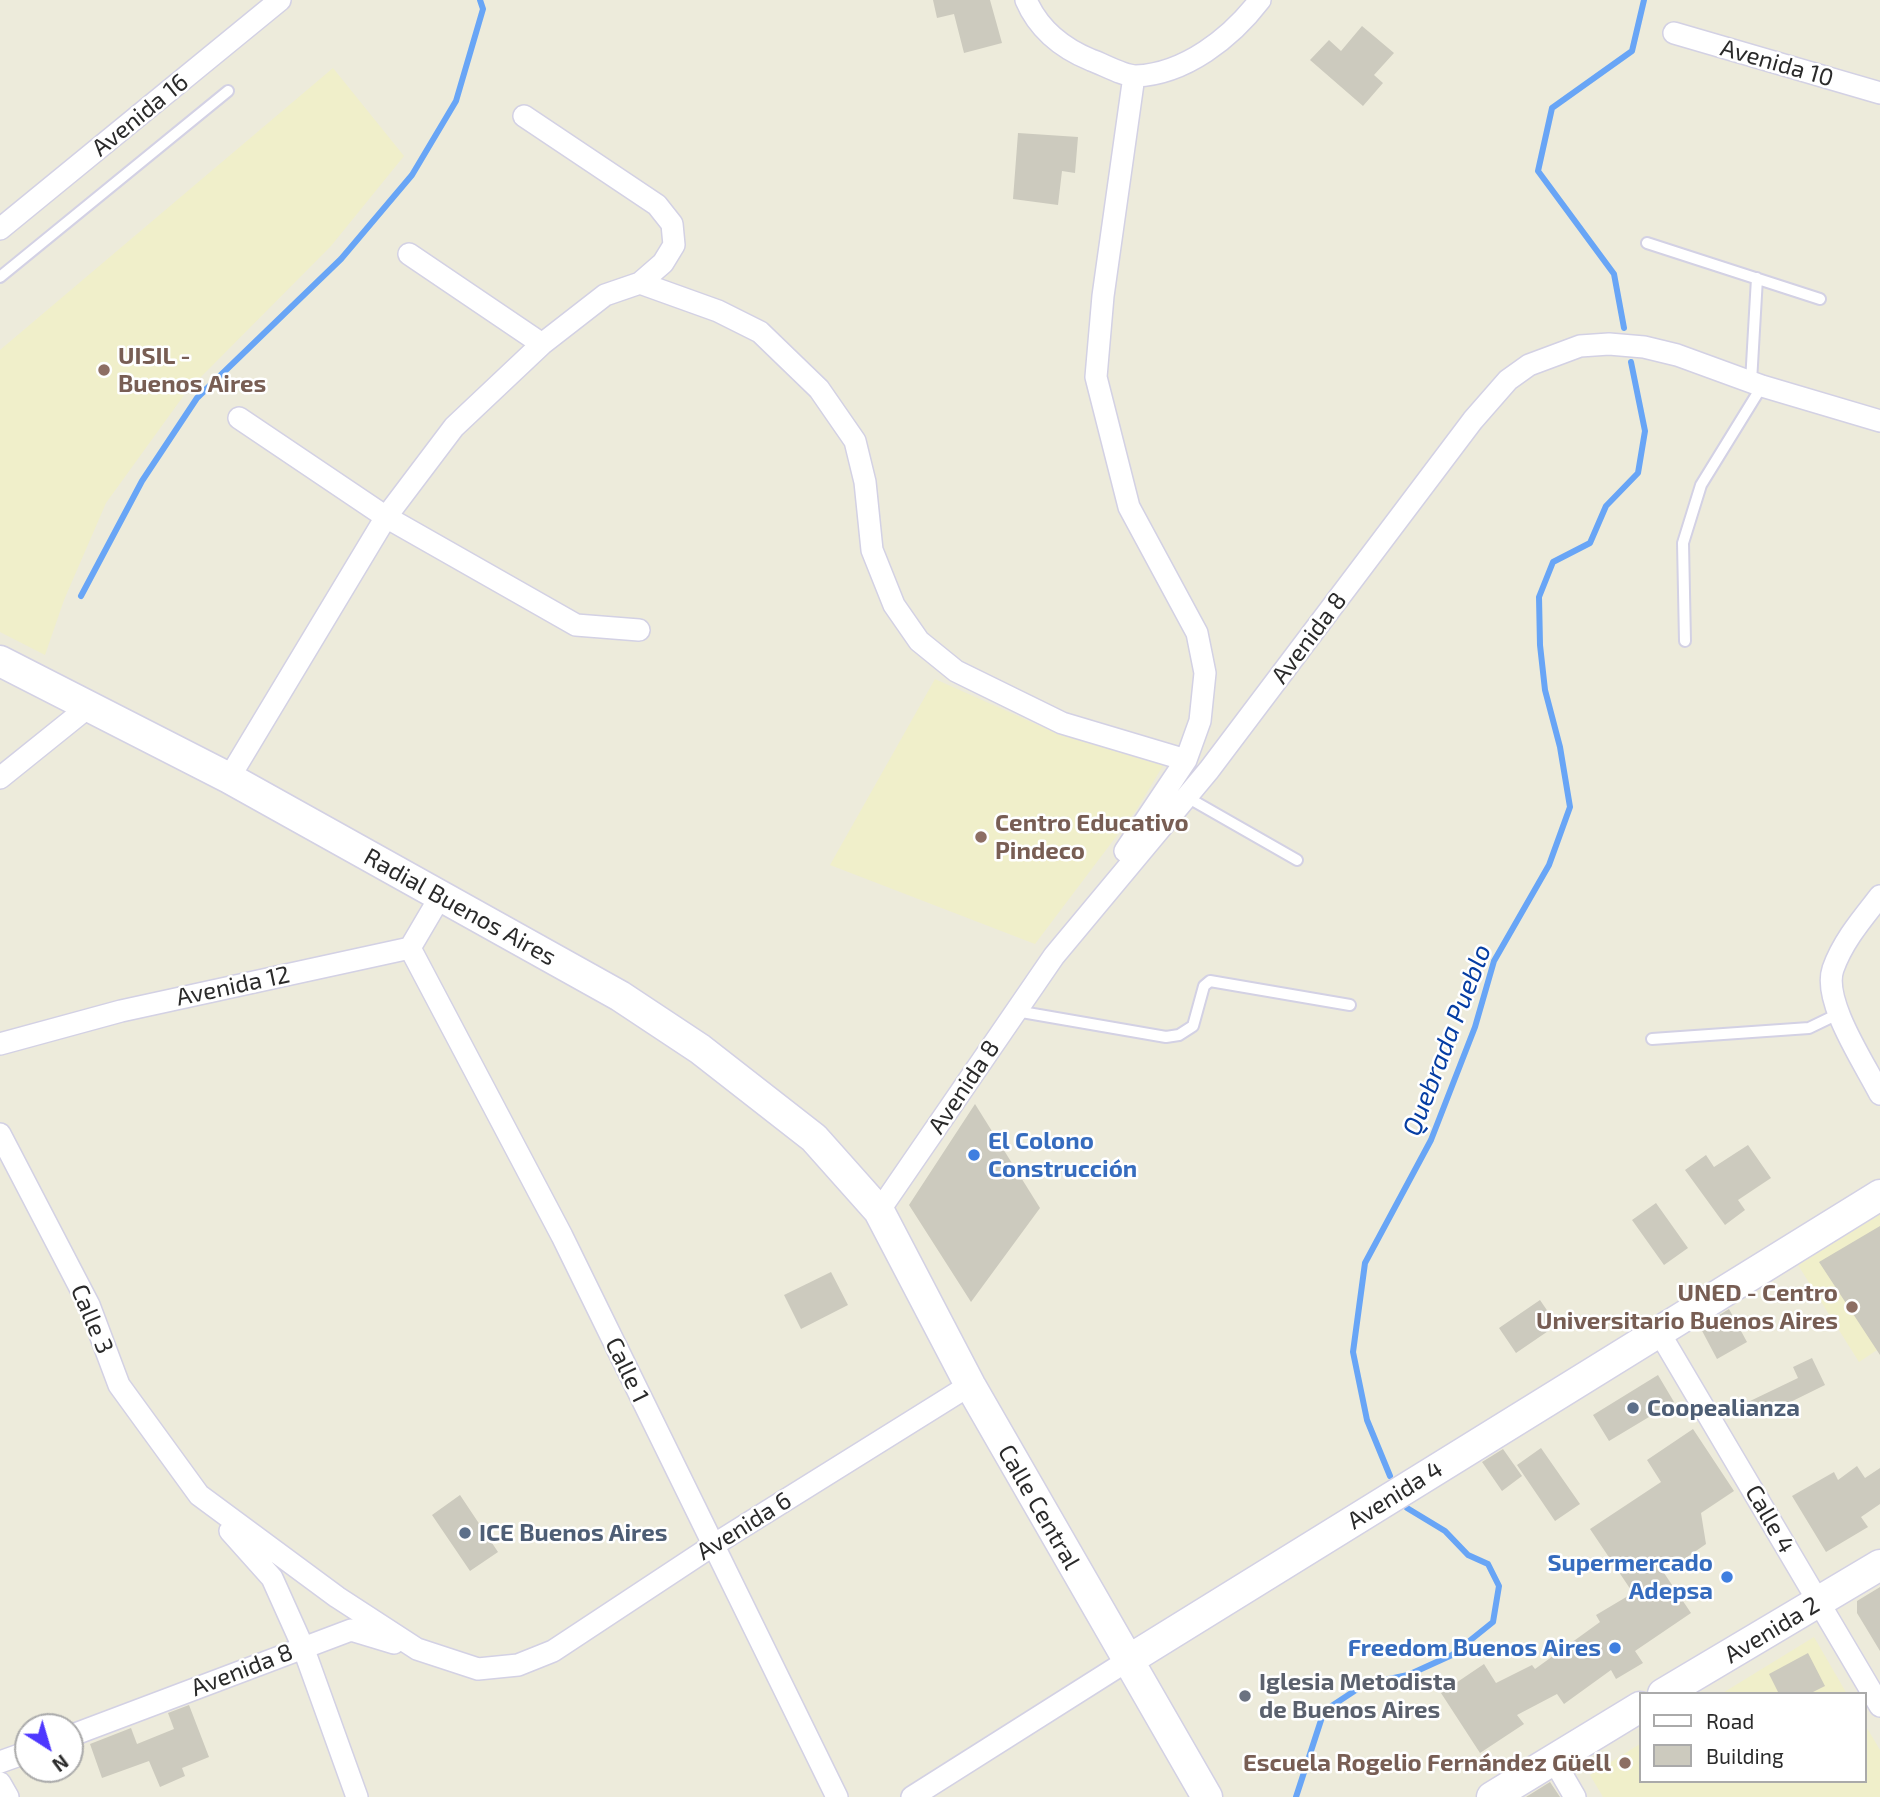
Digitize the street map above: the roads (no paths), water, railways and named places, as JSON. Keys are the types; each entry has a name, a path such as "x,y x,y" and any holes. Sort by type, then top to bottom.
{"main road":[{"name":"Radial Buenos Aires","path":"0,661 87,708 229,778 620,996 700,1049 814,1138 879,1212"},
{"name":"Avenida 4","path":"1127,1661 1880,1195"},
{"name":"Calle Central","path":"879,1212 970,1385 1207,1797"},
{"name":"Avenida 2","path":"1666,1692 1880,1564"},
{"path":"1492,1797 1638,1708"}],"street":[{"name":"Avenida 16","path":"0,229 280,0"},
{"path":"1026,0 1035,20 1074,53 1134,76 1190,63 1245,19 1260,0"},
{"name":"Avenida 10","path":"1674,33 1880,93"},
{"path":"1054,956 1186,760 1200,721 1205,674 1197,633 1129,507 1096,377 1103,296 1134,76"},
{"path":"229,778 386,517 454,427 541,344 606,295 640,283 663,263 674,245 673,224 657,205 524,116"},
{"path":"409,254 541,344"},
{"path":"640,283 718,312 760,332 819,389 855,441 864,482 872,551 894,605 919,641 956,671 1062,723 1186,760"},
{"name":"Avenida 8","path":"879,1212 1054,956 1185,796 1209,771 1479,412 1508,380 1529,365 1580,346 1644,346 1756,384 1880,421"},
{"path":"239,418 386,517 576,625 639,630"},
{"path":"0,778 87,708"},
{"path":"1880,896 1845,942 1832,971 1831,988 1838,1014 1880,1094"},
{"path":"410,948 440,897"},
{"name":"Avenida 12","path":"0,1044 121,1011 410,948"},
{"name":"Calle 1","path":"410,948 562,1236 836,1797"},
{"name":"Calle 3","path":"0,1134 89,1305 119,1385 199,1495 272,1578 303,1647 356,1797"},
{"name":"Calle 4","path":"1660,1332 1880,1706"},
{"name":"Avenida 6","path":"518,1665 553,1651 712,1546 970,1385"},
{"name":"Calle 3","path":"199,1495 337,1597 416,1649 478,1669 518,1665"},
{"name":"Avenida 8","path":"84,1731 351,1630 416,1649"},
{"name":"Avenida 4","path":"912,1797 1127,1661"},
{"path":"1553,1759 1575,1797"},
{"path":"0,1783 8,1797"}],"lane":[{"path":"0,277 228,90"},
{"path":"1647,243 1819,299"},
{"path":"1685,641 1683,543 1701,485 1756,384 1757,278"},
{"path":"1185,796 1297,860"},
{"path":"1016,1012 1166,1037 1179,1035 1193,1026 1204,986 1210,981 1350,1005"},
{"path":"1652,1039 1809,1028 1838,1014"}],"waterway":[{"path":"81,596 142,481 197,398 341,259 412,175 456,101 483,9 480,0"},
{"name":"Quebrada Pueblo","path":"1624,328 1614,274 1538,171 1552,108 1632,51 1644,0"},
{"name":"Quebrada Pueblo","path":"1390,1476 1367,1420 1353,1352 1365,1263 1431,1140 1475,1027 1494,961 1549,865 1570,807 1560,747 1545,690 1539,597 1553,562 1590,543 1606,506 1638,473 1645,431 1631,362"},
{"name":"Quebrada Pueblo","path":"1296,1797 1324,1711 1365,1684 1408,1675 1452,1655 1493,1622 1499,1586 1488,1564 1468,1555 1445,1531 1407,1508"}],"place":[{"name":"UISIL - Buenos Aires","path":"104,370"},
{"name":"Centro Educativo Pindeco","path":"981,837"},
{"name":"El Colono Construcción","path":"974,1155"},
{"name":"UNED - Centro Universitario Buenos Aires","path":"1852,1307"},
{"name":"Coopealianza","path":"1633,1408"},
{"name":"ICE Buenos Aires","path":"465,1533"},
{"name":"Supermercado Adepsa","path":"1727,1577"},
{"name":"Freedom Buenos Aires","path":"1615,1648"},
{"name":"Iglesia Metodista de Buenos Aires","path":"1245,1696"},
{"name":"Escuela Rogelio Fernández Güell","path":"1625,1763"}]}
